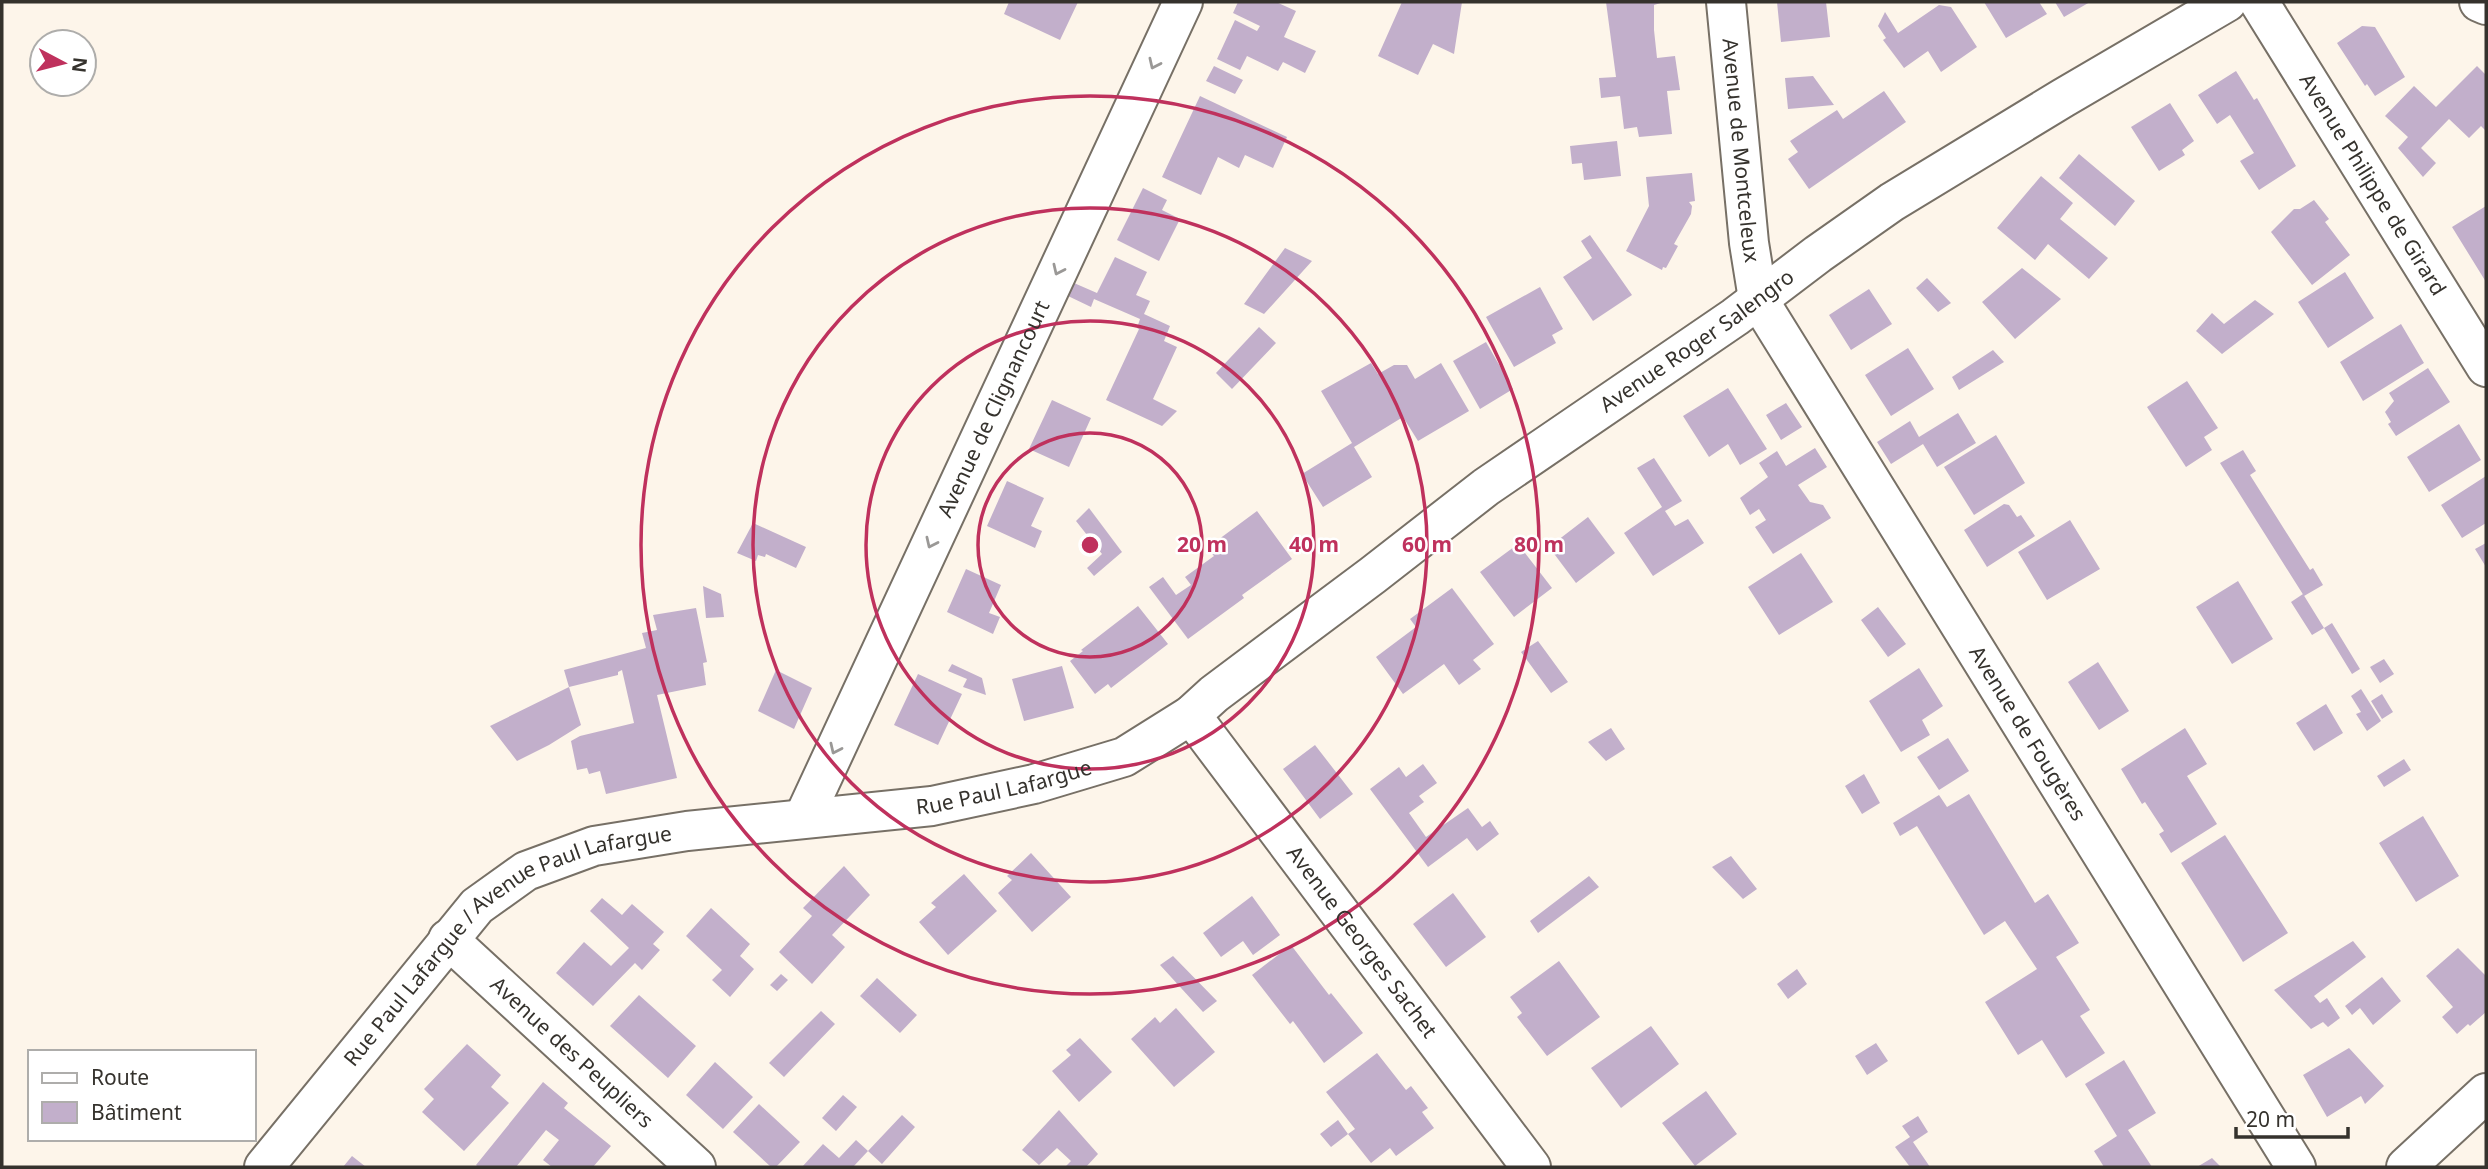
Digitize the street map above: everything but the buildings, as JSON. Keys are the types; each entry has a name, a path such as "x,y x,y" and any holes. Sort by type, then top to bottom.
{"street":[{"name":"Avenue de Clignancourt","path":"804,817 1183,2"},
{"name":"Avenue de Montceleux","path":"1726,2 1749,243 1758,299"},
{"name":"Avenue Roger Salengro","path":"1191,715 1214,694 1486,487 1758,299 1892,202 2227,2"},
{"name":"Avenue Philippe de Girard","path":"2259,2 2486,367"},
{"path":"2479,2 2486,5"},
{"name":"Avenue de Fougères","path":"1758,299 2296,1167"},
{"name":"Rue Paul Lafargue","path":"804,817 932,806 1034,784 1124,757 1191,715"},
{"name":"Avenue Georges Sachet","path":"1191,715 1531,1167"},
{"name":"Rue Paul Lafargue / Avenue Paul Lafargue","path":"264,1167 448,939 477,906 518,877 594,846 687,831 804,817"},
{"name":"Avenue des Peupliers","path":"448,939 696,1167"},
{"path":"2406,1167 2486,1093"}]}
